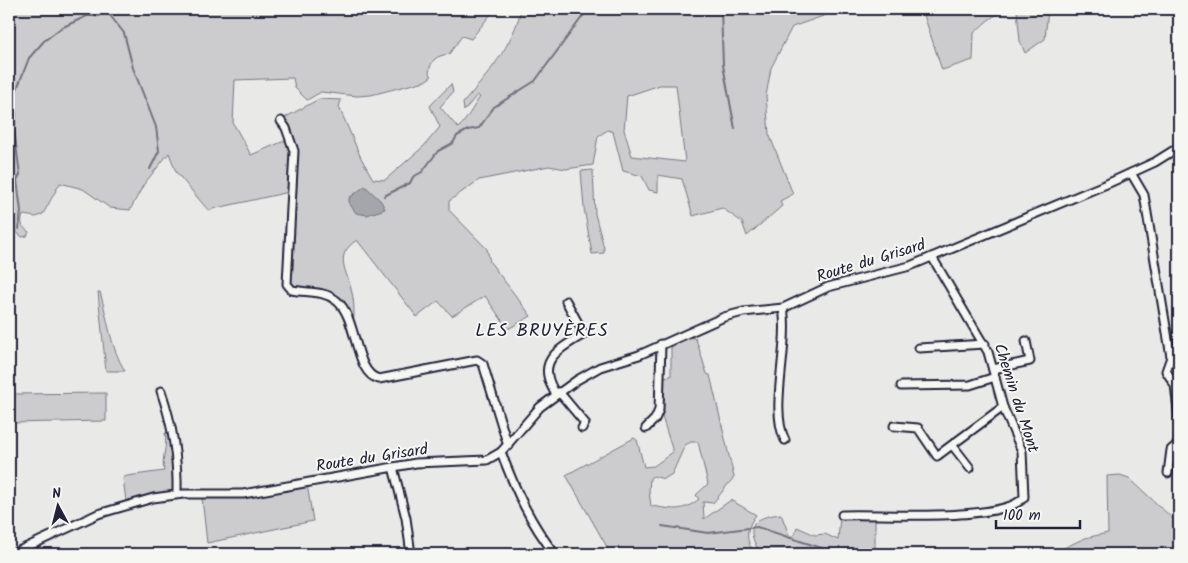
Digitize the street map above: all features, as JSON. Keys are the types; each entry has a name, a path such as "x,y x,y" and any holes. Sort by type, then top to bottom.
{"street":[{"path":"280,120 286,128 294,151 287,284 292,290 312,291 330,297 344,308 364,368 374,378 477,360 483,364 508,446"},
{"name":"Route du Grisard","path":"12,554 114,507 177,494 243,494 426,462 476,462 486,460 508,446 534,412 558,393 600,367 638,356 661,344 733,314 783,308 828,287 888,273 932,257 1131,173 1179,147"},
{"path":"1131,173 1144,195 1171,357 1166,371 1175,385"},
{"name":"Chemin du Mont","path":"842,515 879,513 928,516 949,515 993,510 1019,502 1024,497 1022,451 1003,408 985,344 932,257"},
{"path":"566,301 584,334 557,351 550,359 547,376 558,393 585,423 582,428"},
{"path":"783,308 785,341 780,391 781,431 785,440"},
{"path":"993,369 1030,361 1026,341"},
{"path":"646,428 659,410 661,344"},
{"path":"919,348 985,344"},
{"path":"1171,357 1179,367"},
{"path":"1179,371 1175,385 1179,418"},
{"path":"901,386 970,385 995,377"},
{"path":"161,391 171,420 176,447 177,494"},
{"path":"894,426 918,428 937,456 1003,408"},
{"path":"1168,473 1171,450 1179,443"},
{"path":"953,446 970,468"},
{"path":"501,452 517,494 543,539 555,554"},
{"path":"393,467 406,518 411,554"}],"shaded area":[{"path":"9,9 495,9 471,39 462,36 449,54 433,61 429,73 432,76 425,81 371,95 357,96 321,92 307,100 295,88 293,78 235,80 233,123 251,155 289,139 292,153 289,192 208,210 176,172 169,153 144,184 130,210 110,208 83,189 60,183 43,214 36,217 23,215 22,225 29,232 27,236 22,237 9,225"},
{"path":"521,9 832,9 826,15 792,27 771,68 766,96 769,134 793,194 780,201 782,206 747,236 742,222 722,208 693,216 682,179 658,175 658,192 649,190 642,176 623,171 613,132 608,130 598,136 593,165 566,169 549,166 479,180 449,201 449,210 487,249 490,262 531,316 508,329 485,296 452,316 438,301 417,317 357,240 349,246 343,258 353,296 354,317 335,297 326,293 304,290 289,283 295,144 285,121 286,117 319,99 341,100 339,107 361,158 373,179 385,180 424,146 440,127 430,106 451,84 453,92 440,107 458,128 465,121 480,97 477,95 464,111 463,103 506,47","holes":["660,85 676,85 685,162 632,156 624,130 627,96"]},
{"path":"922,9 1048,9 1045,39 1025,53 1020,41 1017,10 1010,10 988,20 974,33 973,60 942,70"},
{"path":"593,170 595,214 604,253 592,254 584,208 581,171"},
{"path":"365,186 381,201 385,209 367,215 356,213 349,203 349,198"},
{"path":"98,292 100,292 116,352 125,371 106,371"},
{"path":"691,337 696,339 707,374 710,375 734,477 713,503 703,502 704,519 731,500 756,515 748,530 749,544 755,554 611,554 566,475 634,438 637,440 644,467 654,466 673,452 661,413 663,377 671,376 671,347","holes":["691,442 698,442 708,484 696,495 699,499 687,506 676,509 651,506 650,478 653,476 664,479 672,474 685,445"]},
{"path":"106,393 106,421 9,423 9,394"},
{"path":"165,433 172,434 174,492 126,501 123,478 164,471"},
{"path":"1120,475 1129,478 1172,518 1179,522 1179,545 1176,546 1176,554 1051,554 1085,538 1108,533 1107,476"},
{"path":"307,484 313,521 207,543 202,498 244,497"},
{"path":"781,514 789,535 794,537 797,527 815,535 825,534 838,540 840,517 875,515 875,554 761,554 753,537 753,525 763,518"}],"waterway":[{"path":"105,9 124,33 133,68 156,127 159,151 150,169"},
{"path":"384,196 410,183 413,177 422,172 438,151 453,143 457,136 468,130 479,128 494,107 535,81 588,9"},
{"path":"721,9 723,65 735,129"},
{"path":"19,229 21,211 17,180 20,175 14,129 16,114 12,102 29,58 44,41 61,28 87,16 98,16 105,11"},
{"path":"662,526 708,533 757,527 840,554"}],"district":[{"name":"LES BRUYÈRES","path":"542,331"}]}
